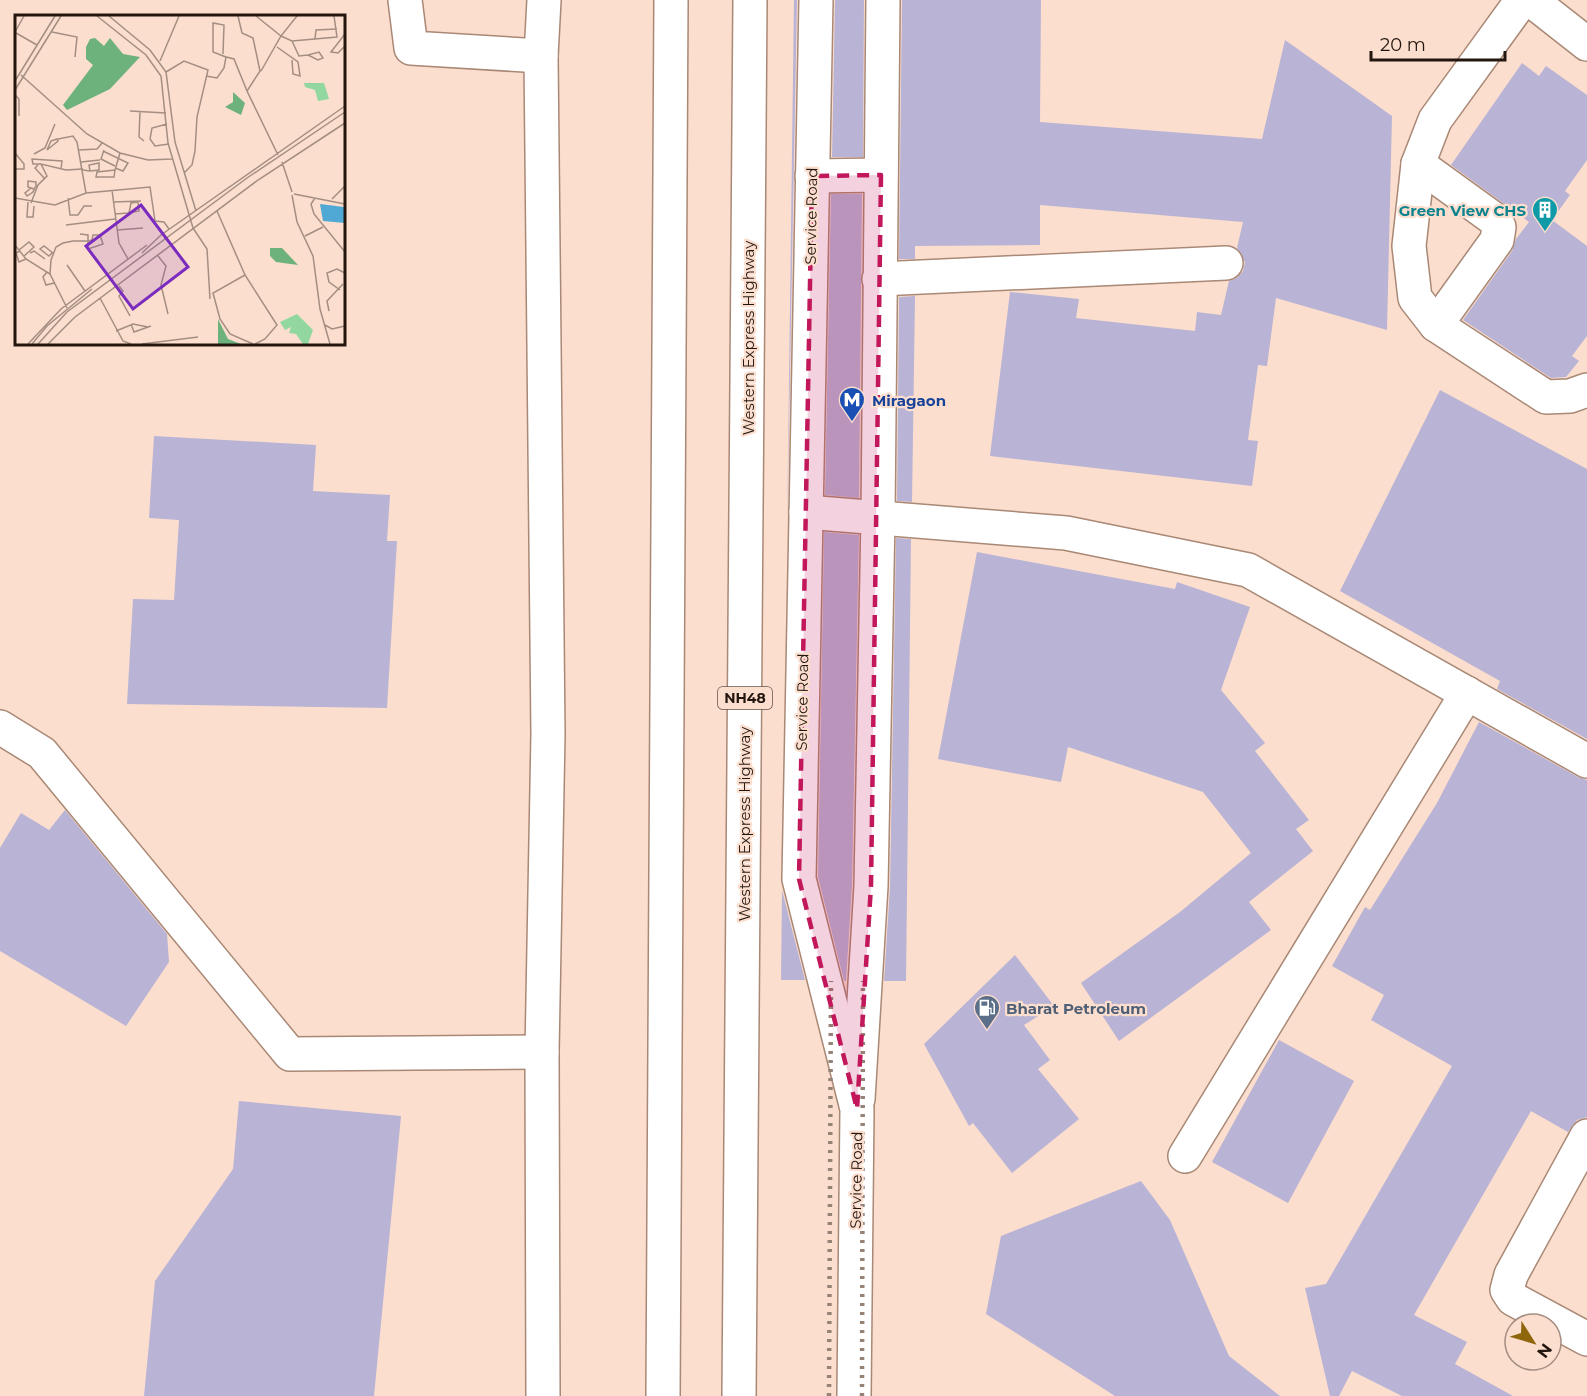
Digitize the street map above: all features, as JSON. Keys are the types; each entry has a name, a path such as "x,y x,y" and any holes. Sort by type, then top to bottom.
{"main road":[{"path":"405,0 411,48 541,57"},
{"path":"543,1396 542,1052 548,722 541,57 544,0"},
{"path":"663,1396 671,0"},
{"name":"Western Express Highway","path":"739,1396 750,0"},
{"name":"Service Road","path":"816,0 799,879 857,1109 854,1396"},
{"path":"857,1109 871,886 878,517 883,0"},
{"path":"1522,0 1435,120 1418,164 1409,246 1415,298 1436,325 1545,397 1570,396 1587,390"},
{"path":"1531,0 1587,44"},
{"path":"1418,164 1494,219 1498,227 1497,240 1436,325"},
{"path":"812,176 880,175"},
{"path":"879,279 1226,263"},
{"path":"806,512 1066,533 1248,570 1587,761"},
{"path":"1185,1156 1467,693"},
{"path":"0,727 42,753 290,1054 542,1052"},
{"path":"1587,1136 1511,1275 1507,1290 1513,1299 1587,1339"}],"highlighted area":[{"path":"881,175 871,886 857,1109 799,879 812,176"}],"building":[{"path":"794,0 797,0 787,535"},
{"path":"835,0 864,0 863,157 832,157"},
{"path":"902,0 1041,0 1040,122 1262,139 1285,40 1392,116 1387,330 1276,298 1267,366 1258,365 1248,440 1258,441 1252,486 990,456 1010,292 1079,299 1076,318 1195,331 1197,312 1221,315 1229,281 1237,278 1243,271 1245,262 1237,248 1243,222 1040,205 1040,245 915,246 915,259 899,259"},
{"name":"Green View CHS","path":"1522,63 1539,76 1546,66 1587,95 1587,160 1565,191 1570,195 1552,220 1587,246 1587,336 1572,356 1579,361 1566,377 1551,378 1463,320 1512,251 1516,239 1529,222 1451,165"},
{"path":"831,194 862,194 859,498 825,495"},
{"path":"915,296 912,502 897,501 899,297"},
{"path":"1440,390 1587,469 1587,739 1497,689 1500,681 1340,591"},
{"path":"154,436 316,445 313,491 390,495 387,541 397,541 387,708 127,704 133,599 174,600 179,520 149,518"},
{"path":"824,532 859,535 852,885 846,981 844,981 818,877"},
{"path":"896,538 911,539 906,981 884,981 890,887"},
{"path":"977,552 1175,589 1177,582 1250,607 1221,690 1265,743 1255,751 1309,820 1296,829 1313,851 1249,902 1271,930 1119,1041 1081,983 1180,912 1251,853 1203,792 1068,747 1061,782 938,759"},
{"path":"1479,722 1587,780 1587,1117 1577,1120 1568,1132 1531,1111 1414,1315 1467,1342 1455,1364 1513,1396 1402,1396 1352,1371 1339,1396 1330,1396 1305,1288 1326,1284 1452,1066 1371,1020 1384,995 1332,966 1365,907 1370,910 1437,803"},
{"path":"65,810 167,934 169,962 126,1026 0,951 0,848 21,813 49,830"},
{"path":"782,890 805,980 781,980"},
{"path":"1015,955 1054,1006 1024,1025 1050,1060 1038,1069 1079,1119 1012,1173 973,1123 969,1126 924,1044"},
{"path":"1279,1040 1354,1081 1288,1203 1212,1162"},
{"path":"239,1101 401,1116 374,1396 144,1396 155,1281 233,1169"},
{"path":"1141,1181 1170,1220 1229,1356 1280,1396 1115,1396 986,1314 1001,1236"}],"railway":[{"path":"829,1396 831,981"},
{"path":"862,1396 863,981"}],"place":[{"name":"Green View CHS","path":"1545,233"},
{"name":"Miragaon","path":"852,423"},
{"name":"Bharat Petroleum","path":"987,1031"}]}
